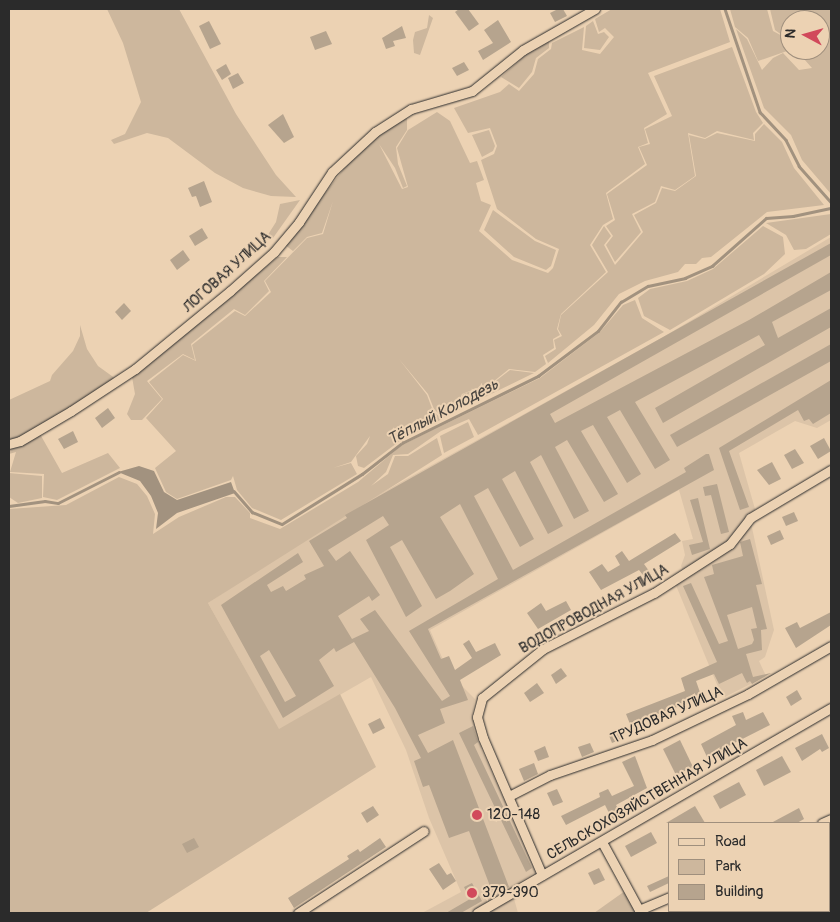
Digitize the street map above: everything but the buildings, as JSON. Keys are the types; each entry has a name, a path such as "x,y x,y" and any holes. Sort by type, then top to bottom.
{"street":[{"name":"ЛОГОВАЯ УЛИЦА","path":"9,444 20,441 64,416 135,369 230,291 274,252 299,222 332,172 375,132 411,109 472,91 523,50 595,9"},
{"name":"ВОДОПРОВОДНАЯ УЛИЦА","path":"542,874 477,718 482,698 543,649 654,593 730,544 750,518 831,470"},
{"name":"ТРУДОВАЯ УЛИЦА","path":"509,796 550,775 652,740 748,694 831,646"},
{"name":"СЕЛЬСКОХОЗЯЙСТВЕННАЯ УЛИЦА","path":"477,913 831,708"},
{"path":"298,913 424,831"},
{"path":"602,842 639,910 668,897"}],"shaded area":[{"path":"831,237 831,420 817,428 795,421 739,453 755,509 751,523 774,630 765,657 759,661 766,676 725,697 718,687 675,583 687,579 681,566 685,555 682,541 693,539 679,490 430,630 455,687 461,685 475,699 472,716 482,741 481,749 537,871 511,888 518,913 422,913 461,892 429,818 406,750 371,677 279,730 208,603 340,516 663,337"},
{"path":"139,466 154,471 164,492 177,500 231,482 235,493 177,513 156,529 158,513 151,496 140,481 118,472"}],"green space":[{"path":"107,9 179,9 236,114 276,175 296,197 271,196 243,188 215,173 168,138 147,133 114,144 111,140 125,134 141,102 123,43"},
{"path":"612,9 720,9 730,42 648,73 667,114 644,128 648,143 638,147 645,164 606,193 613,219 603,225 590,245 606,272 561,314 557,329 560,335 553,339 554,348 543,355 546,364 535,372 509,369 493,382 462,394 454,412 443,418 434,409 428,394 399,359 427,395 433,411 442,419 401,440 364,468 358,466 356,456 367,444 370,436 351,462 333,468 351,463 357,474 281,520 252,508 237,490 233,476 231,480 177,499 166,492 155,468 176,451 146,418 163,399 149,382 183,355 196,361 192,345 235,311 245,316 271,292 265,281 307,238 323,234 333,201 322,233 307,237 293,251 285,245 349,162 387,129 407,118 407,130 396,147 398,164 407,186 403,188 395,168 379,144 402,189 408,187 397,148 408,130 437,112 450,121 470,163 477,161 484,180 476,183 481,201 491,205 479,231 512,260 548,273 553,268 559,249 536,239 497,209 481,160 494,154 497,146 490,128 468,133 454,108 500,92 509,84 519,91 534,74 538,59 551,49 552,43 584,27 582,50 600,54 614,37 605,28 599,32 595,19"},
{"path":"730,9 767,9 773,31 780,35 780,53 758,61 748,38 735,27"},
{"path":"770,9 831,10 831,194 802,160 791,135 764,108 736,29 747,39 762,70 773,58 780,54 780,60 790,60 799,70 812,68 805,60 830,60 830,10 780,10 780,34 775,30"},
{"path":"429,15 433,18 420,55 414,53 413,40 415,32 427,28"},
{"path":"593,21 598,34 604,32 609,37 600,50 584,48 586,26"},
{"path":"549,40 549,48 536,58 532,72 519,88 501,77 529,52"},
{"path":"732,47 756,112 763,123 753,133 754,140 717,131 705,138 688,133 695,176 675,190 661,186 655,202 632,214 641,232 615,262 606,245 613,236 606,226 615,220 607,194 647,165 639,147 650,144 645,129 672,116 654,76"},
{"path":"764,124 782,142 794,168 824,205 767,212 711,257 702,258 696,264 685,264 678,272 645,281 619,294 594,325 548,363 545,356 556,349 554,340 562,336 558,329 561,315 608,272 592,245 604,226 611,236 604,245 615,265 643,232 634,215 656,203 662,188 675,191 696,176 689,135 705,139 717,133 755,141 755,134"},
{"path":"489,130 495,146 493,151 482,157 472,135"},
{"path":"300,200 273,238 264,241 276,222 280,204"},
{"path":"493,210 535,241 556,250 551,266 546,270 514,257 484,230"},
{"path":"831,214 831,234 806,249 794,250 786,235 766,223"},
{"path":"763,226 783,237 785,254 764,274 670,330 644,316 638,298 650,289 687,281 713,269"},
{"path":"278,257 287,257 264,281 269,291 245,315 234,309 191,344 195,360 183,354 147,381 162,399 142,420 131,420 127,414 135,394 132,377"},
{"path":"635,300 642,318 664,332 478,435 469,419 441,431 408,454 393,455 386,472 371,486 388,474 395,456 408,456 437,438 442,455 208,603 279,729 340,694 376,767 146,913 9,913 9,509 66,505 119,477 137,484 147,496 155,514 153,534 179,517 226,497 235,497 250,513 250,518 280,529 358,482 402,445 540,378 600,332 623,305"},
{"path":"80,325 87,349 98,366 116,379 19,439 9,441 9,400 50,381 52,375 73,351 80,336"},
{"path":"510,370 534,373 456,411 463,394 493,383"},
{"path":"468,422 474,437 444,453 440,436"},
{"path":"40,434 62,473 108,453 120,468 57,500 43,497 44,474 10,472 16,452 9,454 9,446"},
{"path":"9,473 42,476 42,498 18,503 9,497"},
{"path":"625,891 636,913 594,913"}],"waterway":[{"path":"725,9 760,112 786,140 799,166 831,202"},
{"name":"Тёплый Колодезь","path":"234,491 252,512 282,524 362,474 402,443 538,376 598,331 621,302 648,286 685,278 712,266 766,218 793,216 831,208"},
{"name":"Тёплый Колодезь","path":"9,506 45,501 58,503 119,472"}],"place":[{"name":"120-148","path":"477,815"},
{"name":"379-390","path":"472,893"}]}
